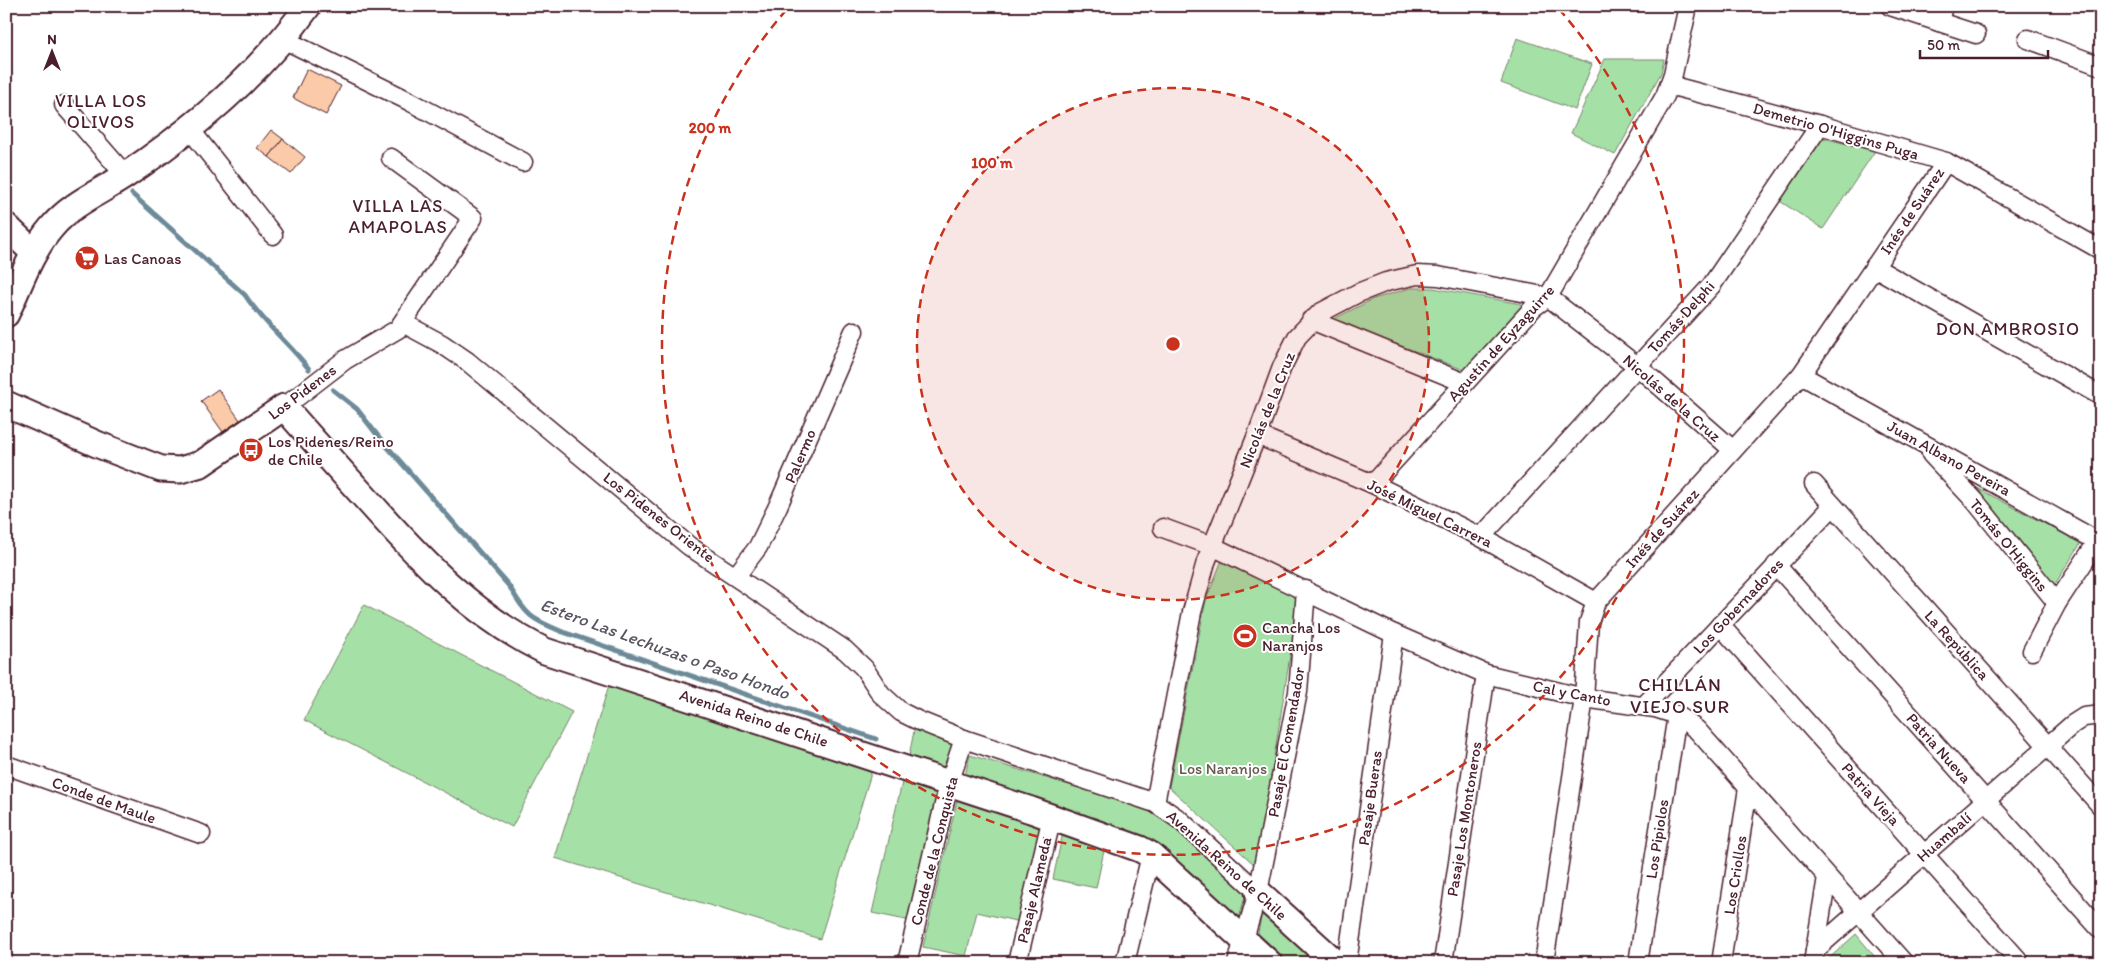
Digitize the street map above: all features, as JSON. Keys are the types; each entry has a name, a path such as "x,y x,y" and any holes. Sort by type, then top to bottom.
{"street":[{"path":"6,314 34,253 52,226 67,210 126,176 189,128 262,64 308,6"},
{"name":"Agustín de Eyzaguirre","path":"1373,484 1534,307 1548,297 1652,121 1669,85 1688,6"},
{"path":"1890,6 1941,14 1976,34"},
{"path":"283,39 409,101 524,162"},
{"path":"2028,39 2101,66"},
{"name":"Demetrio O'Higgins Puga","path":"1669,85 1820,125 1946,162 2101,250"},
{"path":"64,105 126,176"},
{"name":"Tomás Delphi","path":"1480,537 1711,286 1820,125"},
{"path":"189,128 273,235"},
{"name":"Los Pidenes","path":"6,404 152,466 170,470 191,468 201,464 284,407 345,360 391,335 403,323 473,218 391,158"},
{"name":"Inés de Suárez","path":"1544,963 1584,698 1589,622 1596,602 1800,376 1946,162"},
{"path":"6,226 34,253"},
{"path":"1874,267 2101,396"},
{"name":"Nicolás de la Cruz","path":"1155,803 1192,612 1212,546 1282,367 1297,338 1320,312 1358,293 1386,282 1416,275 1438,276 1548,297 1637,366 1733,450"},
{"path":"1311,320 1464,383"},
{"name":"Los Pidenes Oriente","path":"403,323 442,344 468,361 689,546 845,650 864,668 881,694 901,712 964,739"},
{"name":"Palermo","path":"736,576 758,547 778,506 854,331"},
{"name":"Juan Albano Pereira","path":"1800,376 2099,538"},
{"name":"Avenida Reino de Chile","path":"284,407 397,534 441,579 490,619 516,636 545,650 1126,842 1151,855 1269,963"},
{"name":"José Miguel Carrera","path":"1257,435 1373,484 1480,537 1596,602"},
{"name":"Tomás O'Higgins","path":"1921,443 1975,501 2056,603"},
{"name":"La República","path":"1814,484 2101,806"},
{"name":"Los Gobernadores","path":"1644,706 1833,506"},
{"name":"Cal y Canto","path":"1163,528 1212,546 1394,634 1486,674 1584,698 1644,706 1666,711 1677,716 1698,730 1904,963"},
{"path":"2032,650 2056,603 2099,538"},
{"name":"Patria Nueva","path":"1776,566 2101,930"},
{"name":"Pasaje El Comendador","path":"1237,963 1242,939 1258,892 1298,692 1306,590"},
{"name":"Patria Vieja","path":"1720,625 2021,963"},
{"name":"Pasaje Bueras","path":"1347,963 1394,634"},
{"name":"Pasaje Los Montoneros","path":"1442,963 1486,674"},
{"name":"Huambalí","path":"1814,956 1859,912 2073,724 2084,717 2101,715"},
{"name":"Los Pipiolos","path":"1638,963 1677,716"},
{"name":"Avenida Reino de Chile","path":"964,739 1155,803 1180,820 1336,963"},
{"name":"Conde de la Conquista","path":"907,963 949,783 964,739"},
{"name":"Conde de Maule","path":"6,765 201,834"},
{"name":"Los Criollos","path":"1722,963 1748,788"},
{"name":"Pasaje Alameda","path":"1017,963 1052,817"},
{"path":"1125,963 1151,855"},
{"name":"Huambalí","path":"1814,956 1827,877"}],"green space":[{"path":"1517,38 1592,64 1575,110 1501,83"},
{"path":"1605,59 1664,59 1661,73 1615,155 1571,133"},
{"path":"1819,137 1875,151 1823,229 1778,200"},
{"path":"1411,288 1433,288 1532,306 1470,372 1332,320 1373,299"},
{"path":"1949,473 2081,543 2050,592"},
{"name":"Los Naranjos","path":"1222,560 1299,598 1257,867 1169,787 1206,600"},
{"path":"364,605 572,712 512,827 304,720"},
{"path":"609,685 873,767 820,939 555,858"},
{"path":"915,726 957,743 950,770 909,756"},
{"path":"970,755 1152,810 1171,820 1246,893 1239,919 1161,848 1143,837 964,780"},
{"path":"903,778 943,790 911,921 872,913"},
{"path":"958,796 1043,824 1020,922 977,912 966,956 923,947"},
{"path":"1063,832 1105,846 1096,888 1053,879"},
{"path":"1263,907 1324,963 1290,963 1258,933"},
{"path":"1856,934 1880,963 1825,963 1825,962"}],"building":[{"path":"307,69 341,86 326,115 293,98"},
{"path":"271,130 283,139 269,157 257,148"},
{"path":"283,139 305,157 291,174 269,157"},
{"path":"218,389 240,420 223,432 201,401"}],"waterway":[{"name":"Estero Las Lechuzas o Paso Hondo","path":"132,194 245,295 260,315 309,369"},
{"name":"Estero Las Lechuzas o Paso Hondo","path":"333,390 357,409 378,436 509,586 525,610 536,619 563,632 876,739"}],"place":[{"name":"Las Canoas","path":"87,258"},
{"name":"Los Pidenes/Reino de Chile","path":"251,450"},
{"name":"Cancha Los Naranjos","path":"1245,636"}],"district":[{"name":"VILLA LOS OLIVOS","path":"101,111"},
{"name":"VILLA LAS AMAPOLAS","path":"398,216"},
{"name":"DON AMBROSIO","path":"2008,329"},
{"name":"CHILLÁN VIEJO SUR","path":"1680,695"}]}
